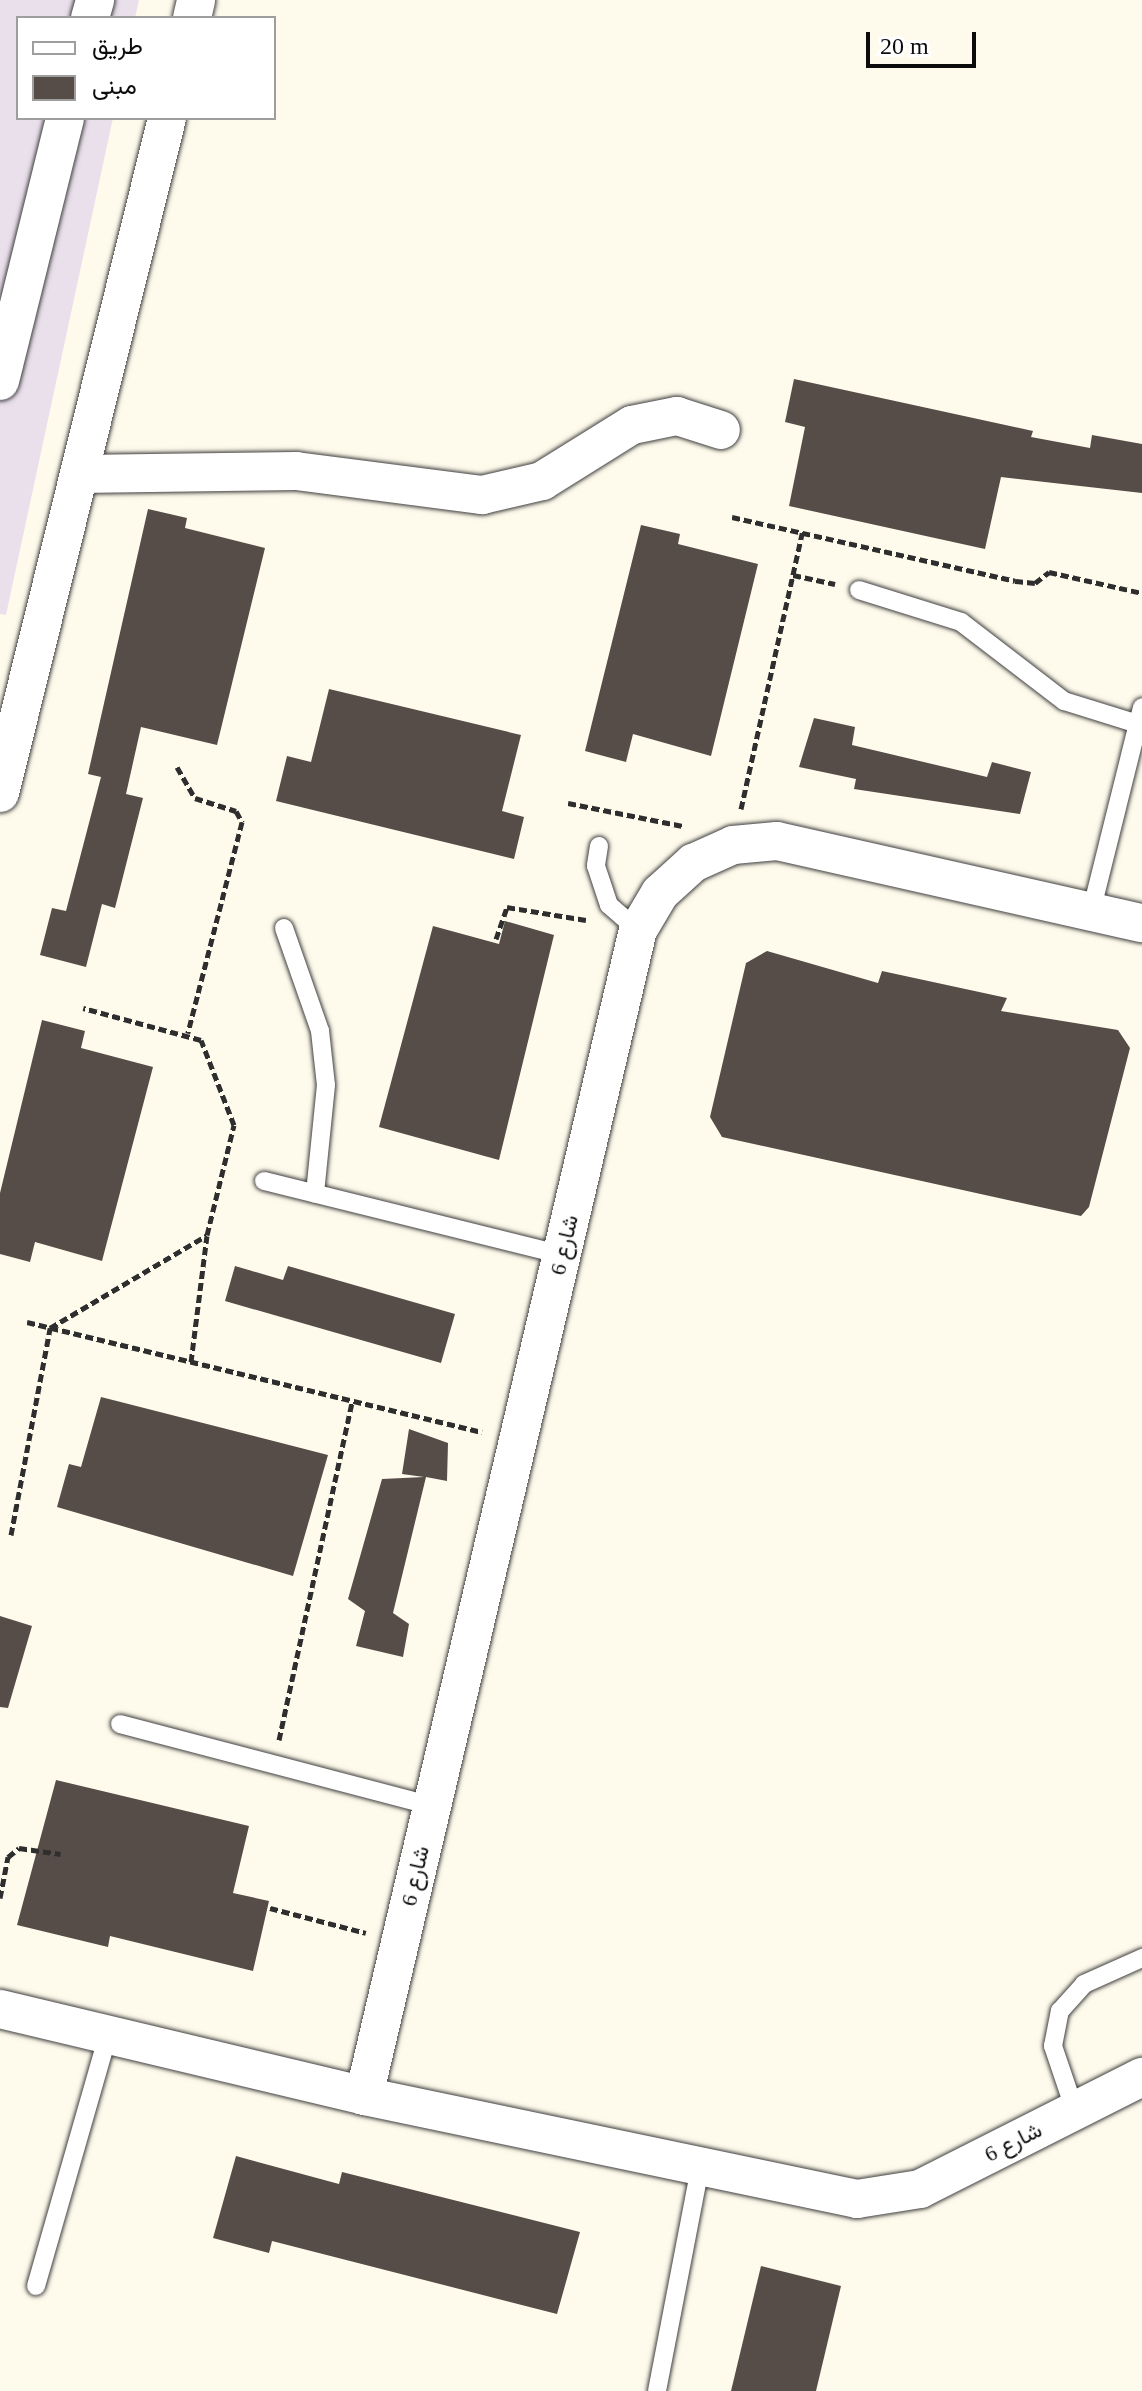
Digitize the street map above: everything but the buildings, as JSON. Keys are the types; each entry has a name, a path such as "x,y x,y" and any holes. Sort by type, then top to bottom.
{"street":[{"path":"0,381 65,120"},
{"path":"0,793 167,120"},
{"path":"79,474 296,471 482,495 542,481 632,425 677,416 721,430"},
{"name":"شارع 6","path":"364,2096 638,930 660,893 693,863 734,841 806,846 1142,923"},
{"name":"شارع 6","path":"0,2009 364,2096 700,2167 889,2199 1142,2077"}],"lane":[{"path":"859,590 961,622 1064,701 1140,716 1091,912"},
{"path":"599,846 596,866 609,905 638,930"},
{"path":"284,928 305,979 323,1058 324,1140 315,1193"},
{"path":"264,1181 562,1255"},
{"path":"120,1724 432,1806"},
{"path":"1075,2111 1053,2046 1060,2011 1084,1984 1142,1958"},
{"path":"36,2286 108,2035"},
{"path":"657,2391 700,2167"}],"path":[{"path":"732,517 1015,581 1035,583 1049,572 1142,593"},
{"path":"568,803 734,841 802,533"},
{"path":"793,575 859,590"},
{"path":"177,767 195,798 236,811 242,822 188,1033"},
{"path":"496,939 507,907 638,930"},
{"path":"83,1008 188,1033 201,1040 234,1125 207,1235 191,1362"},
{"path":"11,1535 50,1328 207,1235"},
{"path":"27,1322 518,1441"},
{"path":"273,1764 352,1401"},
{"path":"0,1898 8,1857 19,1848 61,1854"},
{"path":"270,1908 400,1941"}],"shaded area":[{"path":"0,0 139,0 135,16 16,16 16,120 113,120 6,615 0,614"}]}
